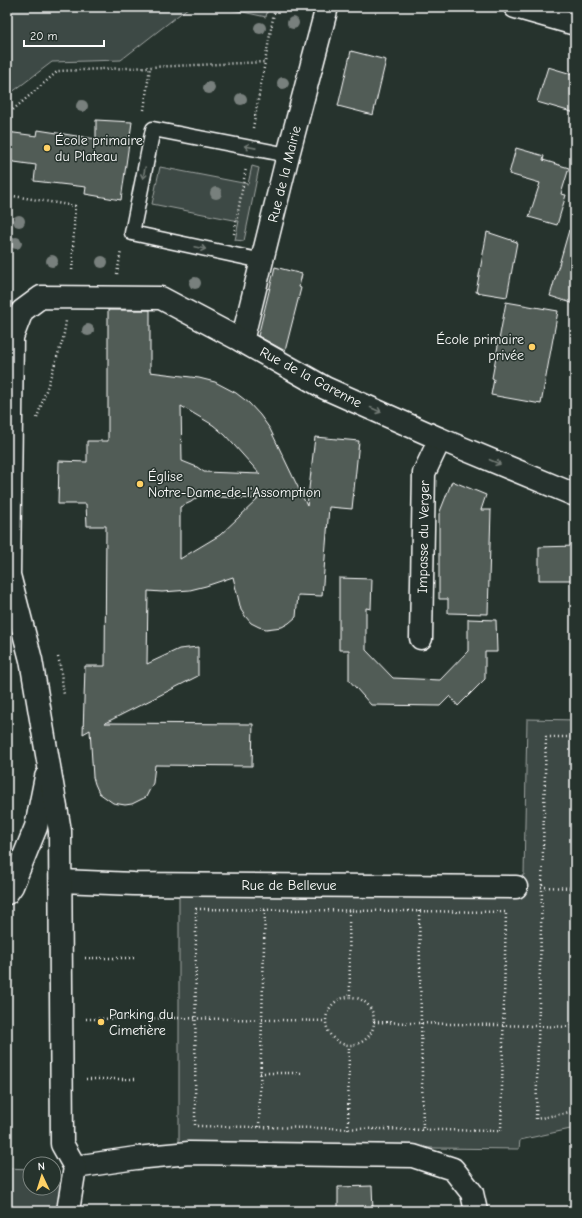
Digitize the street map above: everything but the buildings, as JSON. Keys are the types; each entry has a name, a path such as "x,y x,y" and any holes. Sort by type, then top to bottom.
{"street":[{"path":"515,7 575,24"},
{"name":"Rue de la Mairie","path":"242,341 288,154 326,10"},
{"name":"Rue de la Garenne","path":"8,575 12,336 22,311 41,297 160,298 242,341 325,388 440,439 575,495"},
{"name":"Impasse du Verger","path":"421,638 424,473 440,439"},
{"path":"8,575 31,660 60,831 62,1144 75,1167 68,1211"},
{"path":"7,893 12,886 36,827 49,766"},
{"name":"Rue de Bellevue","path":"61,881 142,884 516,887"},
{"path":"75,1167 136,1158 189,1153 413,1156 453,1169 472,1193 476,1211"}],"lane":[{"path":"262,261 132,233 153,129 288,154"}],"path":[{"path":"7,115 58,71 266,62"},
{"path":"7,195 75,206 71,297 64,339 36,422"},
{"path":"56,651 60,665 64,696"},
{"path":"575,738 546,737 536,1119 575,1110"},
{"path":"516,887 575,888"},
{"path":"196,909 350,910 506,912 501,1131 195,1126 196,909"},
{"path":"259,1127 264,909"},
{"path":"350,910 350,997"},
{"path":"419,911 423,1130"},
{"path":"62,959 134,958"},
{"path":"350,997 358,998 369,1007 373,1014 374,1022 369,1035 364,1041 350,1045 342,1044 335,1040 327,1028 326,1021 327,1013 336,1001 350,997"},
{"path":"62,1019 195,1018 326,1021"},
{"path":"374,1022 575,1027"},
{"path":"348,1129 350,1045"},
{"path":"260,1074 302,1073"},
{"path":"62,1079 135,1079"}],"shaded area":[{"path":"7,7 189,7 121,60 52,62 7,96"},
{"path":"220,7 268,7 266,17"},
{"path":"252,166 259,168 244,241 235,240 239,221 152,204 160,167 248,184"},
{"path":"527,719 575,720 575,1128 520,1140 519,1149 179,1145 179,890 516,887 517,876 524,875"},
{"path":"7,1168 22,1169 22,1196 62,1196 62,1188 66,1201 64,1211 7,1211"}],"place":[{"name":"École primaire du Plateau","path":"47,148"},
{"name":"École primaire privée","path":"532,347"},
{"name":"Église Notre-Dame-de-l'Assomption","path":"140,484"},
{"name":"Parking du Cimetière","path":"101,1022"}]}
